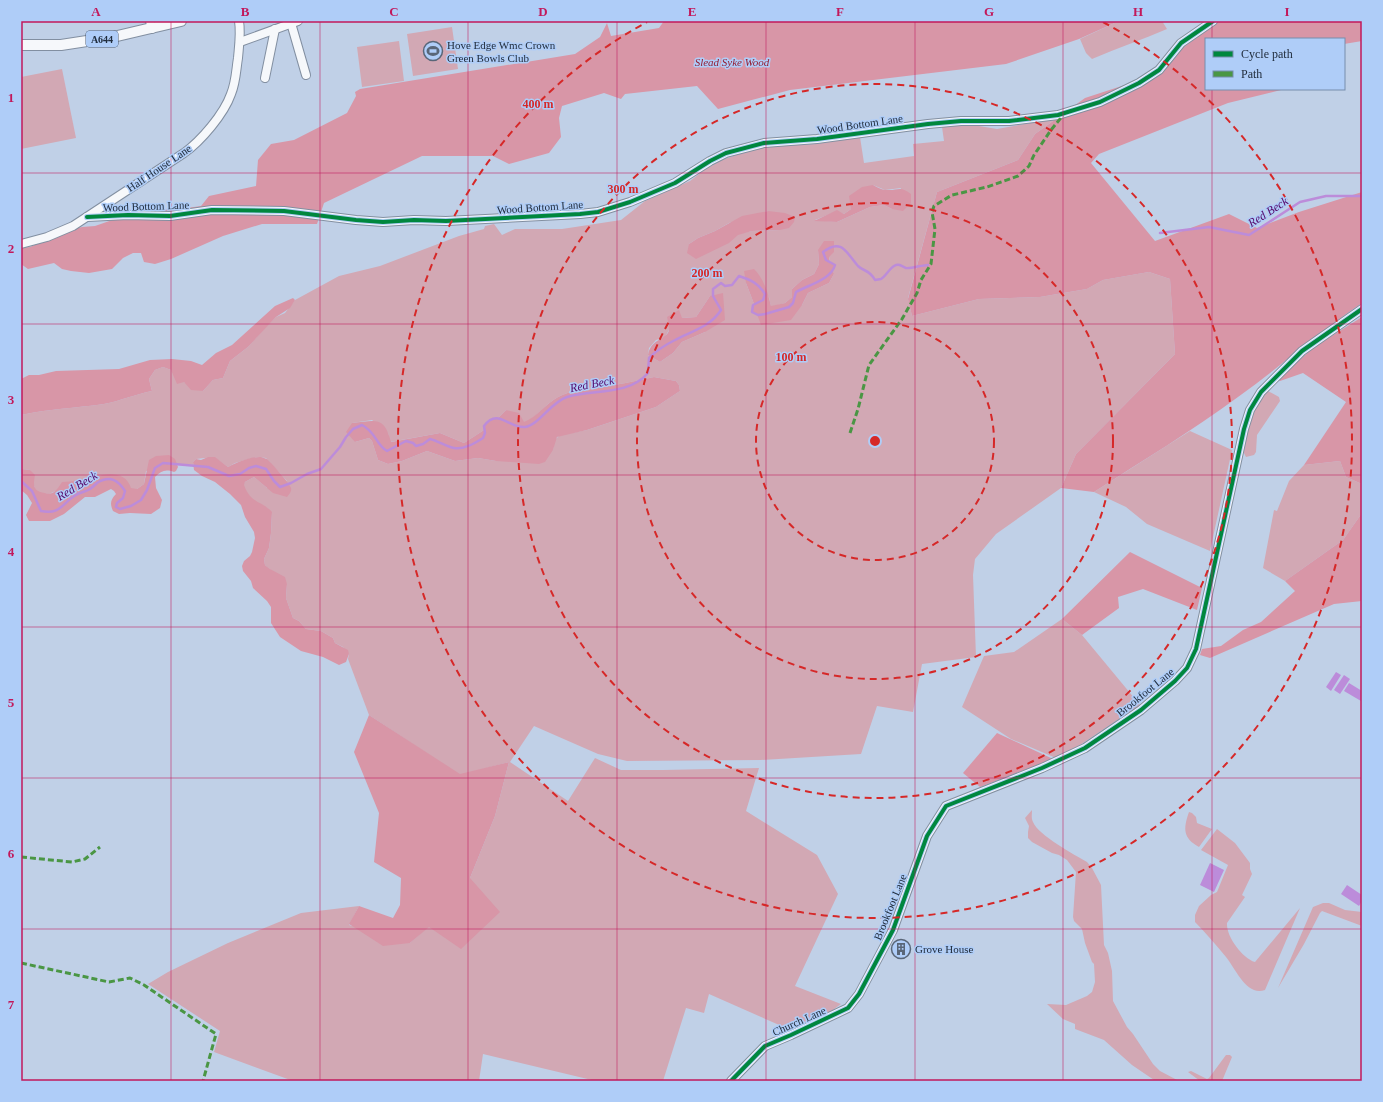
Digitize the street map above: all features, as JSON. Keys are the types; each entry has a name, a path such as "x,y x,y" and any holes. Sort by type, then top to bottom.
{"main road":[{"name":"A644","path":"21,45 61,45 113,38 151,25 181,21"}],"street":[{"name":"Half House Lane","path":"21,244 47,237 73,226 186,151 205,133 223,110 231,94 234,84 240,42 239,21"},
{"name":"Wood Bottom Lane","path":"87,217 128,215 170,216 212,210 276,211 384,222 414,220 446,221 573,215 598,212 630,202 675,183 710,161 726,153 764,143 961,121 1009,121 1058,115 1100,102 1139,84 1159,70 1181,44 1213,21"},
{"path":"240,42 295,22 306,75"},
{"path":"265,78 275,29"},
{"name":"Brookfoot Lane","path":"869,974 893,930 927,836 946,806 1042,768 1084,748 1141,710 1176,681 1187,668 1196,649 1244,429 1250,410 1261,392 1302,351 1362,309"},
{"name":"Church Lane","path":"731,1081 765,1046 848,1008 859,994 869,974"}],"shaded area":[{"path":"1119,21 1162,21 1167,29 1092,59 1086,53 1080,39"},
{"name":"Hove Edge Wmc Crown Green Bowls Club","path":"452,27 458,69 413,76 407,34"},
{"path":"399,41 404,81 362,87 357,47"},
{"path":"62,69 76,138 21,149 21,77"},
{"path":"1057,118 1035,134 1018,160 937,192 908,298 912,316 979,299 1040,297 1087,289 1103,280 1149,272 1170,279 1175,354 1076,454 1061,488 996,534 975,559 973,575 976,657 922,664 913,712 877,706 861,754 760,760 627,761 598,754 534,726 510,762 568,801 595,758 621,770 759,768 746,811 817,855 838,894 795,986 841,1004 818,1021 786,1028 709,994 704,1013 686,1008 663,1081 596,1081 483,1054 479,1081 293,1081 214,1052 220,1031 148,984 168,972 228,943 301,913 359,906 349,925 410,943 429,926 470,878 495,816 509,762 460,775 369,715 348,659 349,654 343,647 335,643 333,638 321,631 306,629 299,621 293,618 286,598 287,584 265,565 264,559 269,548 272,513 267,508 255,502 247,493 243,485 245,482 254,477 267,488 287,481 266,458 252,458 235,463 228,467 214,457 196,459 193,462 193,465 177,463 146,471 144,484 137,489 131,489 103,475 77,481 49,494 39,493 35,489 30,470 22,469 21,415 104,404 152,391 149,379 155,370 163,367 171,370 184,382 203,391 213,380 223,378 230,361 248,347 276,317 285,313 295,300 339,276 380,266 459,236 484,229 485,226 494,224 502,235 515,229 562,229 621,220 645,201 690,181 704,170 722,160 756,148 816,144 860,137 864,163 914,156 913,144 944,141 942,127 967,124 997,129","holes":["873,185 885,190 901,188 892,209 884,205 870,207 837,222 815,220 837,211 844,214 851,209","768,211 780,230 752,231 689,244 698,238 729,223","818,250 829,257 834,274 829,283 808,293 802,305 772,307 785,303 792,297 792,289 802,280 814,274 819,264","746,283 769,297 771,307 752,308 754,304","710,296 705,332 682,342 673,353 660,362 648,355 649,348 656,340 665,337 669,330 682,318 696,317","654,377 676,381 679,385 680,391 656,407 587,430 561,435 556,439 553,450 496,461 478,458 455,461 427,451 402,461 388,464 378,460 372,441 369,438 355,442 352,423 372,420 388,433 390,442 440,433 464,443 484,430 484,426 488,420 498,418 506,410 524,423 558,397 572,392"]},
{"path":"1268,391 1279,397 1280,401 1257,435 1256,452 1254,455 1246,457 1243,451 1252,414 1259,400"},
{"path":"1190,431 1232,450 1210,551 1147,524 1126,507 1094,492"},
{"path":"1340,461 1346,477 1362,484 1362,513 1343,540 1285,581 1263,568 1274,510 1277,511 1289,481 1304,465"},
{"path":"1062,619 1082,635 1140,705 1080,745 1056,758 1011,739 962,707 984,656 1014,652"},
{"path":"1336,672 1341,675 1331,691 1326,687"},
{"path":"1344,675 1350,679 1340,694 1334,690"},
{"path":"1349,683 1362,691 1361,701 1344,691"},
{"path":"1032,810 1033,822 1042,833 1049,839 1087,862 1092,868 1101,885 1104,945 1108,953 1112,971 1113,1001 1127,1027 1153,1064 1160,1071 1179,1081 1154,1080 1132,1065 1104,1040 1075,1029 1075,1024 1063,1019 1047,1004 1066,1005 1087,996 1092,992 1095,982 1094,964 1085,943 1082,929 1074,921 1073,917 1076,872 1067,860 1032,842 1028,838 1029,826 1025,818"},
{"path":"1189,812 1196,817 1197,823 1212,829 1199,847 1187,836 1185,828"},
{"path":"1217,829 1235,843 1250,863 1252,874 1242,895 1245,897 1227,923 1227,928 1232,940 1245,956 1255,962 1300,908 1265,990 1259,991 1247,986 1226,957 1195,922 1195,915 1199,906 1211,895 1217,892 1228,865 1201,850"},
{"path":"1210,863 1224,870 1214,892 1200,885"},
{"path":"1347,885 1362,895 1362,901 1359,906 1341,894"},
{"path":"1323,903 1329,903 1345,910 1362,912 1362,926 1322,911 1278,988 1313,907"},
{"path":"1226,1055 1230,1055 1232,1057 1222,1081 1200,1081 1188,1072 1191,1071 1207,1079"}],"green space":[{"name":"Slead Syke Wood","path":"664,21 1119,21 1079,39 1006,64 790,90 718,109 697,86 625,94 621,99 604,93 562,106 559,118 561,137 549,153 509,164 493,156 422,156 324,203 317,224 262,224 223,236 171,259 155,264 144,262 141,253 133,253 123,258 112,269 89,273 62,269 54,263 28,269 21,264 21,248 30,247 64,232 82,227 95,226 118,218 120,210 180,209 201,206 209,196 256,186 258,160 271,144 294,140 347,113 356,96 355,92 360,89 575,54 600,37 607,23 611,36 659,28"},
{"path":"1219,21 1362,21 1362,41 1345,44 1345,38 1205,38 1205,90 1281,90 1228,103 1099,154 1091,163 1155,241 1229,214 1257,228 1299,212 1362,192 1362,303 1221,410 1094,492 1061,488 1076,454 1175,354 1170,279 1149,272 1103,280 1087,289 1040,297 979,299 912,316 908,299 937,192 1018,160 1035,134 1085,98 1137,81"},
{"path":"873,185 884,190 904,190 911,194 911,203 903,211 892,209 884,205 870,207 837,222 814,221 837,210 844,214 851,209 849,196 862,187"},
{"path":"768,211 785,213 795,217 794,222 789,228 780,230 752,231 738,235 729,243 696,259 687,253 689,244 698,238 715,231 742,216"},
{"path":"824,241 834,241 834,252 829,257 830,262 835,265 833,270 834,274 829,283 808,293 802,305 791,320 761,325 757,314 752,312 754,304 746,283 744,271 754,269 765,286 771,306 785,303 792,297 792,289 802,280 814,274 819,264 818,250"},
{"path":"723,293 725,320 705,332 682,342 673,353 660,362 648,355 652,345 668,333 669,328 667,317 679,310 682,318 696,317 710,296"},
{"path":"293,298 295,300 290,308 276,317 248,347 230,361 223,378 213,380 203,391 191,390 184,382 177,384 171,370 163,367 155,370 149,379 152,391 104,404 21,415 21,379 29,375 39,375 56,371 119,369 150,360 172,359 191,361 202,365 216,353 232,345 275,306"},
{"path":"1362,317 1362,484 1346,477 1340,461 1304,465 1346,402 1303,373 1280,381 1278,379 1314,347"},
{"path":"654,377 676,381 679,385 680,391 656,407 587,430 557,437 553,450 545,462 539,464 496,461 478,458 455,461 427,451 402,461 388,464 378,460 372,441 369,438 355,442 346,432 352,423 373,421 382,424 385,427 391,442 440,433 464,443 484,430 484,426 488,420 498,418 506,410 519,413 524,422 533,417 553,400 568,393"},
{"path":"169,455 175,459 178,467 174,472 163,471 155,477 156,488 162,500 160,508 151,514 119,514 113,511 111,502 116,494 111,489 95,497 85,497 64,514 50,521 29,521 26,515 32,503 27,495 21,490 21,465 22,469 30,470 35,475 34,482 36,490 48,494 53,493 62,482 108,474 122,477 127,481 131,488 137,489 144,484 149,460 156,456"},
{"path":"208,457 215,457 228,467 253,458 261,457 269,461 276,468 290,486 291,491 287,497 273,493 254,477 245,482 244,485 253,499 264,505 272,512 269,548 264,559 265,565 285,577 287,584 286,598 293,618 299,621 306,629 321,631 333,638 335,643 348,650 349,654 346,662 339,665 323,657 301,651 280,637 271,623 271,607 267,601 253,588 251,581 243,571 242,566 244,561 252,552 255,538 254,532 245,517 241,505 215,482 202,476 194,470 193,462 196,459 201,460"},
{"path":"1362,513 1362,601 1334,604 1210,658 1200,655 1202,649 1221,646 1243,630 1261,622 1295,591 1285,581 1343,540"},
{"path":"1130,552 1202,588 1197,610 1143,589 1118,597 1119,608 1082,635 1062,619"},
{"path":"369,715 460,774 509,762 495,816 470,878 500,912 461,949 429,927 410,943 383,946 349,924 359,906 393,918 400,905 401,878 374,862 379,813 354,752"},
{"path":"997,733 1053,759 980,787 963,773"}],"waterway":[{"name":"Red Beck","path":"1160,233 1209,227 1249,235 1300,202 1326,196 1362,196"},
{"name":"Red Beck","path":"21,481 32,491 41,511 48,512 61,508 71,498 79,493 88,490 97,483 110,479 120,484 125,491 123,498 117,503 116,507 120,509 131,506 141,500 147,490 155,468 163,463 208,467 229,476 240,474 249,468 256,466 266,469 280,487 321,469 353,429 362,425 370,431 380,445 387,451 406,441 413,443 416,446 423,444 430,439 451,447 462,448 469,446 483,438 485,433 484,426 494,418 499,418 519,427 525,427 535,422 561,400 567,397 621,389 640,380 648,373 649,358 661,348 706,325 717,316 721,310 713,296 713,289 721,283 725,286 732,285 739,276 757,285 765,294 763,300 753,305 752,312 758,315 789,307 793,303 796,292 829,275 835,265 826,260 823,252 835,246 844,249 858,266 869,272 875,280 881,279 892,267 896,265 906,268 928,265"}],"marked path":[{"path":"850,433 858,409 869,365 902,319 917,293 921,280 931,264 935,229 932,212 934,206 952,195 987,187 1018,176 1029,166 1034,155 1064,114"},
{"path":"21,857 72,862 85,859 100,847"},
{"path":"21,963 109,982 130,978 144,985 216,1034 203,1081"}],"cycle path":[{"path":"87,217 128,215 170,216 212,210 284,211 383,222 414,220 446,221 598,212 630,202 675,183 710,161 726,153 764,143 817,139 961,121 1009,121 1058,115 1100,102 1139,83 1159,70 1181,43 1213,21"},
{"path":"731,1081 765,1046 848,1008 859,994 893,930 927,836 946,806 1042,768 1085,748 1141,710 1175,681 1187,668 1196,649 1244,429 1250,410 1261,392 1302,351 1362,309"}],"place":[{"name":"Hove Edge Wmc Crown Green Bowls Club","path":"433,51"},
{"name":"Grove House","path":"901,949"}]}
